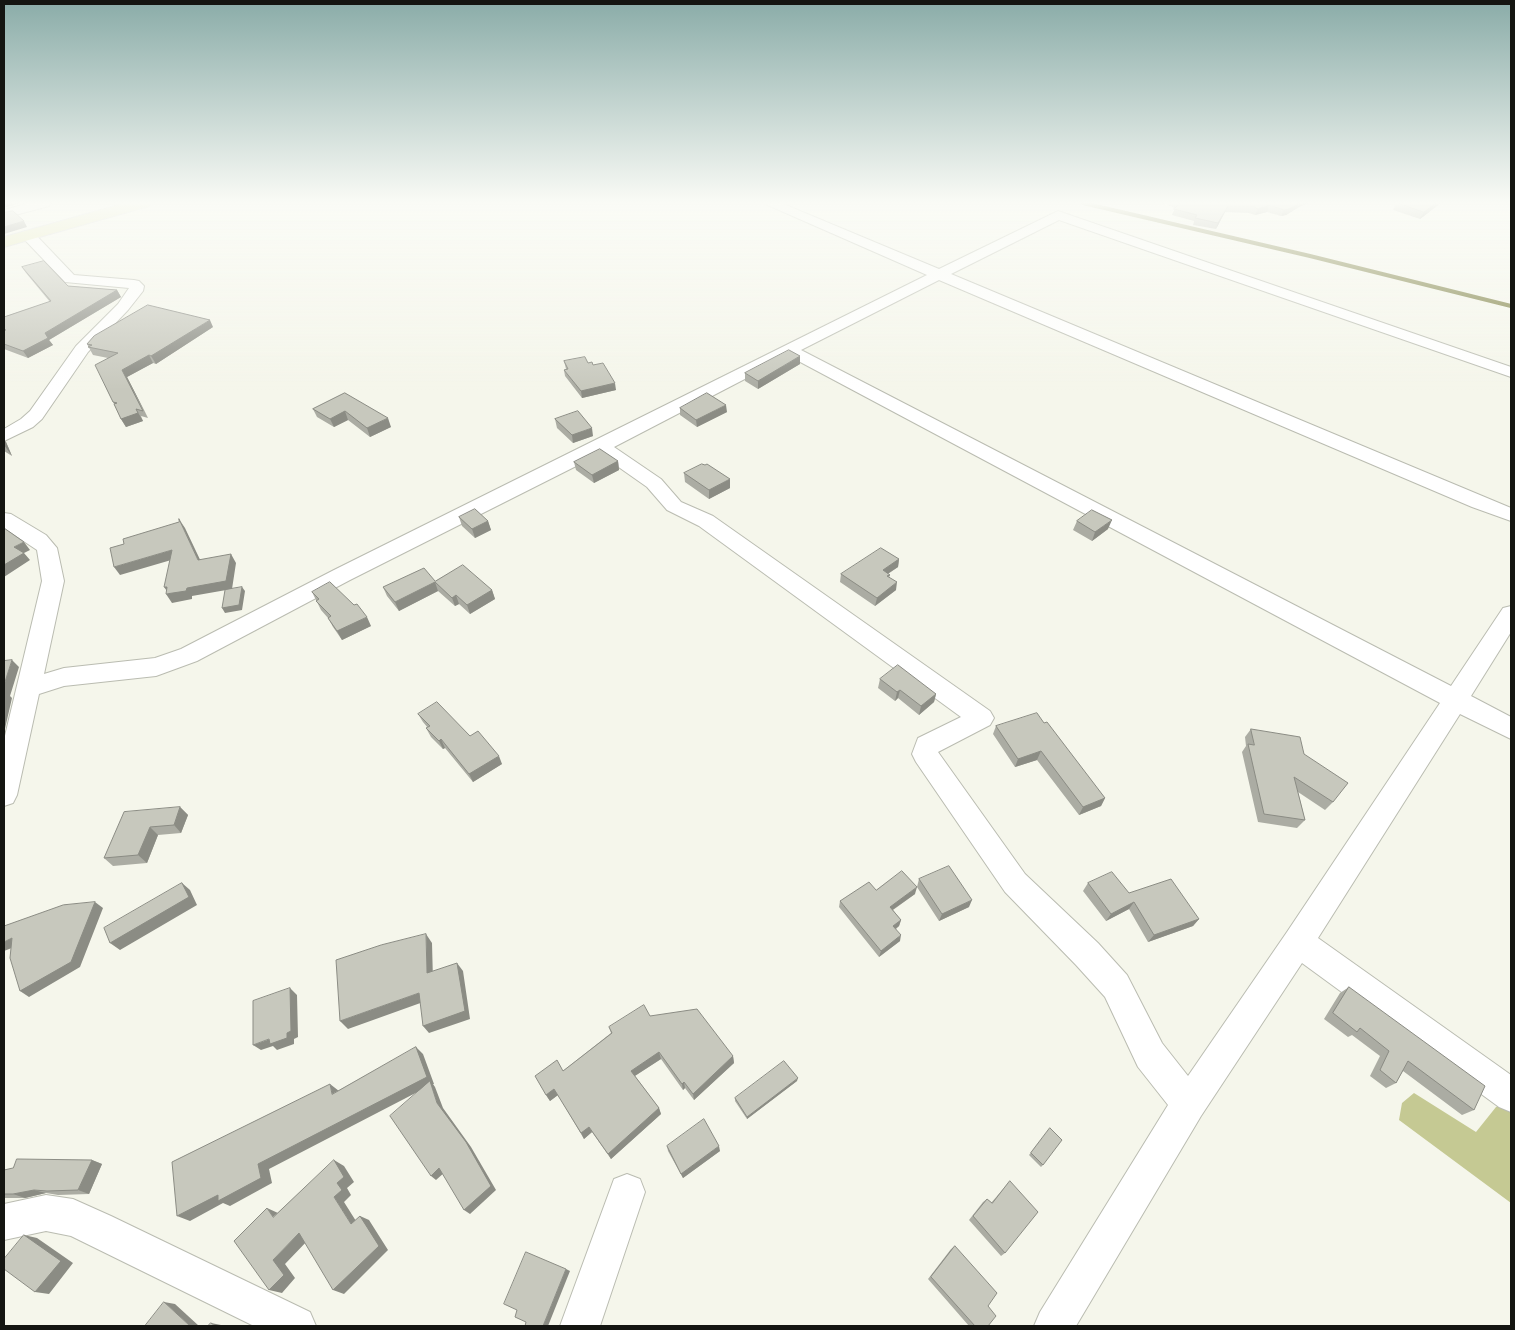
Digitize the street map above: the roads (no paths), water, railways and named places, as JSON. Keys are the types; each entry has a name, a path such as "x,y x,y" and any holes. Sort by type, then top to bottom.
{"street":[{"path":"4,436 27,423 36,415 82,349 136,291 137,286 134,284 70,279 57,265"},
{"path":"915,265 1479,503 1511,514"},
{"path":"30,687 64,678 156,667 189,655 351,570 959,265"},
{"path":"1202,265 1511,372"},
{"path":"789,350 1511,729"},
{"path":"601,446 654,483 674,506 706,521 981,718 927,745 925,754 1015,883 1087,954 1116,986 1150,1055 1189,1104"},
{"path":"4,519 39,540 47,548 54,581 4,795"},
{"path":"1054,1326 1189,1104 1298,942 1511,614"},
{"path":"1298,942 1511,1095"},
{"path":"580,1326 627,1192"},
{"path":"4,1222 46,1213 73,1218 98,1228 296,1326"}],"waterway":[{"path":"1346,265 1511,306"}]}
